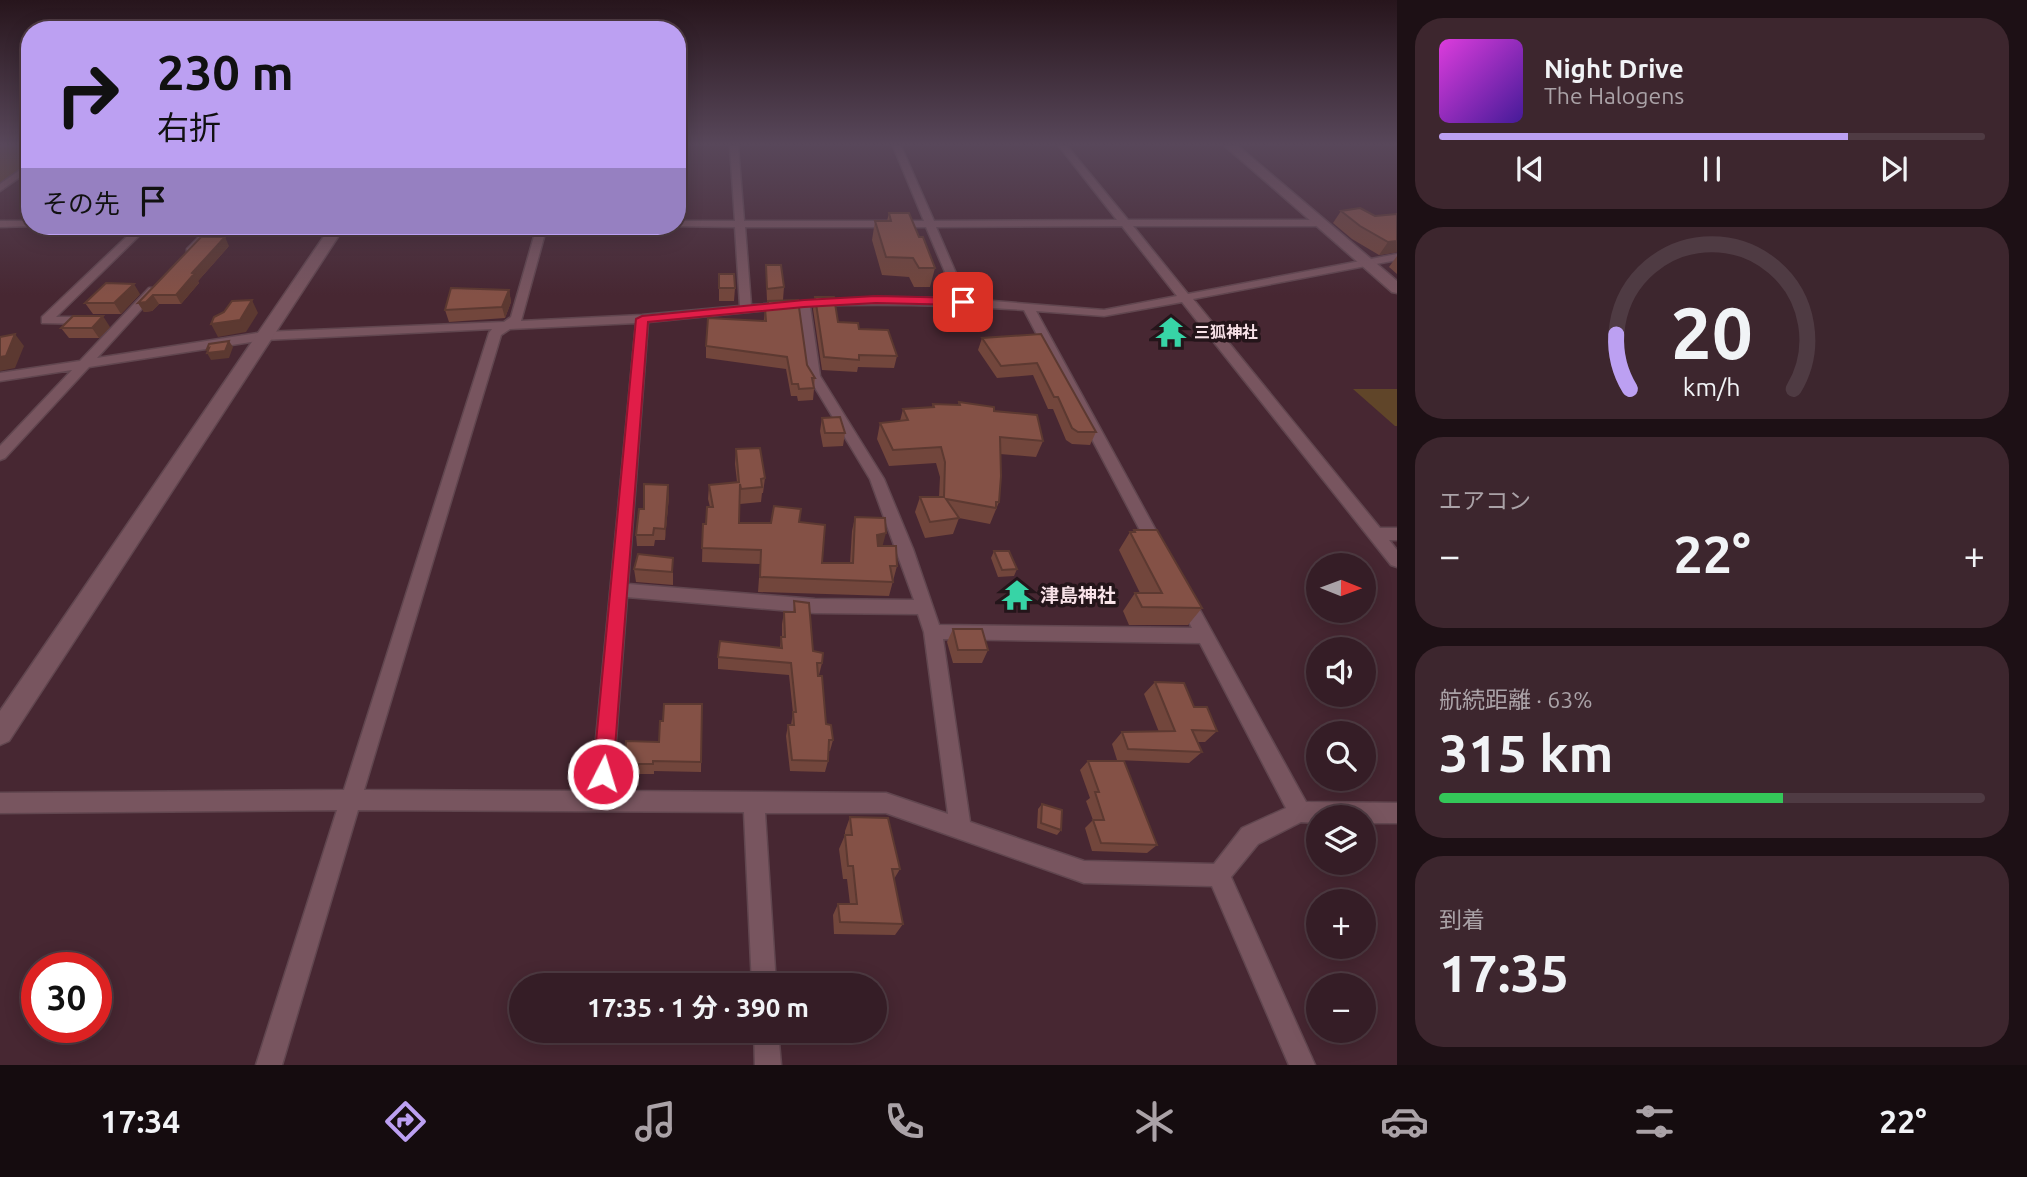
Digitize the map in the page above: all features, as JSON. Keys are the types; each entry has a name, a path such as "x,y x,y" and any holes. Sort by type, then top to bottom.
{"street":[{"path":"738,196 746,309"},
{"path":"919,196 963,302"},
{"path":"1103,196 1397,561"},
{"path":"1288,196 1397,289"},
{"path":"686,224 1319,223"},
{"path":"0,225 21,225"},
{"path":"97,321 46,320 135,235"},
{"path":"178,264 206,235"},
{"path":"0,733 332,235"},
{"path":"269,1065 495,333 516,319 539,235"},
{"path":"0,377 264,336 642,319 804,303 876,300 963,302 1104,313 1397,257"},
{"path":"3,449 160,283"},
{"path":"804,303 814,376 877,479 933,632 960,826"},
{"path":"1029,309 1164,559"},
{"path":"600,800 642,319"},
{"path":"110,321 123,321"},
{"path":"1375,534 1397,534"},
{"path":"1175,581 1300,812"},
{"path":"620,590 815,606 925,607"},
{"path":"933,632 1205,636"},
{"path":"0,803 351,800 886,803 960,826 1084,872 1219,875"},
{"path":"754,802 763,973"},
{"path":"1219,875 1250,836 1300,812 1397,813"},
{"path":"1219,875 1302,1065"},
{"path":"767,1043 768,1065"}],"shaded area":[{"path":"1353,389 1397,389 1397,426 1395,426"}],"building":[{"path":"1360,208 1375,216 1397,214 1397,241 1388,242 1341,211"},
{"path":"889,213 909,213 919,237 923,237 935,268 919,268 913,258 886,257 875,221 891,221"},
{"path":"201,237 225,237 176,295 153,295 146,302 138,303"},
{"path":"766,265 781,265 784,287 767,289"},
{"path":"719,274 734,274 735,288 719,288"},
{"path":"106,283 134,284 114,303 85,303"},
{"path":"451,288 509,290 502,307 445,310"},
{"path":"815,297 834,297 838,322 858,323 859,329 888,330 897,356 859,355 859,360 824,357"},
{"path":"252,300 240,320 211,324 214,317 224,312 232,301"},
{"path":"798,300 807,365 815,378 812,378 814,388 799,389 798,384 792,384 787,357 706,346 708,318 766,321 765,308 768,308 768,301"},
{"path":"73,316 103,316 92,328 61,328"},
{"path":"15,334 6,356 0,357 0,337"},
{"path":"1041,334 1096,432 1078,432 1072,428 1058,397 1054,397 1037,363 1001,366 982,338"},
{"path":"229,341 225,351 207,353 209,344"},
{"path":"959,402 994,407 994,411 1037,415 1043,441 1000,437 1001,476 996,508 946,499 959,518 930,522 920,497 944,497 945,462 941,447 893,450 880,423 908,420 903,409 934,407 933,404 960,405"},
{"path":"840,417 845,433 825,433 822,418"},
{"path":"760,448 765,478 761,479 762,487 741,489 740,484 739,523 771,523 774,506 801,509 799,522 825,525 822,563 853,563 855,517 885,518 886,533 877,535 878,546 896,546 897,566 890,566 893,582 760,577 761,550 702,548 707,507 713,507 709,485 739,482 736,449"},
{"path":"644,484 668,485 665,529 654,528 653,535 636,535 639,509 644,509"},
{"path":"1134,530 1157,530 1202,608 1142,607 1135,593 1162,593 1130,532 1135,532"},
{"path":"994,551 1009,551 1017,569 1002,570"},
{"path":"638,554 673,558 672,572 634,569"},
{"path":"794,601 809,603 813,651 823,653 822,663 817,663 818,676 822,676 826,724 831,725 833,740 829,740 828,761 792,760 788,725 794,725 793,712 796,712 791,663 718,657 720,641 782,648 781,637 785,637 784,612 795,612"},
{"path":"953,629 982,629 988,650 958,650"},
{"path":"1155,682 1184,683 1194,707 1207,707 1217,731 1192,730 1202,752 1128,749 1122,732 1175,731"},
{"path":"664,704 702,704 701,762 653,761 653,764 624,764 626,741 659,742"},
{"path":"1088,761 1124,761 1157,845 1101,843 1093,820 1104,820 1095,792 1099,792"},
{"path":"1042,804 1062,810 1061,830 1041,823"},
{"path":"850,817 888,818 900,869 892,869 903,924 840,922 838,904 857,904 853,866 848,866 845,835 852,835"}],"place":[{"name":"三狐神社","path":"1171,332"},
{"name":"津島神社","path":"1017,595"}],"route":[{"path":"603,774 642,319 804,303 876,300 963,302"}]}
